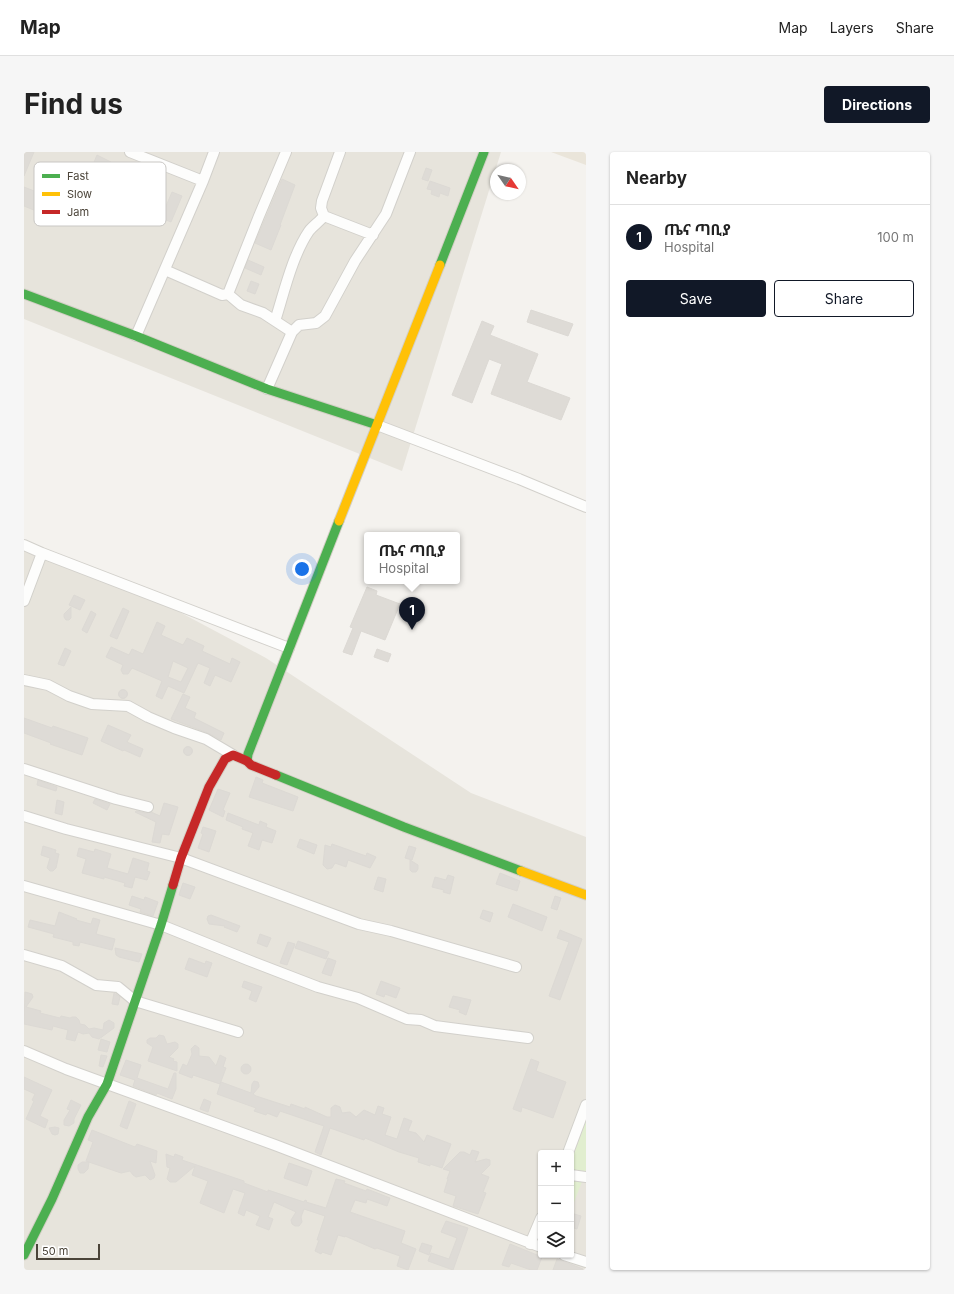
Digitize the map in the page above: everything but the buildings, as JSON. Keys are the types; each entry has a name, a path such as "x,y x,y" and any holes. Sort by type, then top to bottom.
{"street":[{"path":"130,152 146,155 161,162"},
{"path":"136,336 214,152"},
{"path":"340,152 322,201 321,208 324,216 373,235"},
{"path":"267,389 292,332 299,325 316,323 325,316 354,261 386,214 410,152"},
{"path":"247,761 248,754 484,152"},
{"path":"228,294 282,153"},
{"path":"166,164 203,181"},
{"path":"275,321 292,267 302,244 310,230 324,216"},
{"path":"165,270 222,295 228,294 241,304 263,313 292,332"},
{"path":"24,294 136,336 267,389 377,425 519,479 586,507"},
{"path":"24,545 290,648"},
{"path":"24,601 42,553"},
{"path":"24,680 48,685 69,696 92,704 128,706 148,717 174,728 206,739 233,755 247,761 251,765 404,827 586,895"},
{"path":"24,1255 52,1199 88,1117 107,1084 161,925 181,858 209,787 225,759 233,755"},
{"path":"24,769 116,799 148,807"},
{"path":"24,816 66,829 181,858 359,924 392,931 516,967"},
{"path":"24,886 161,925 318,986 358,998 407,1019 421,1020 435,1026 528,1038"},
{"path":"24,955 62,966 96,985 118,987 135,1001 238,1032"},
{"path":"24,1051 66,1070 275,1145 538,1246"},
{"path":"569,1150 586,1105"},
{"path":"574,1175 586,1177"},
{"path":"530,1244 539,1222"},
{"path":"573,1258 586,1262"}],"shaded area":[{"path":"24,152 501,152 497,164 490,164 490,187 402,471 24,319"},
{"path":"551,152 586,152 586,165"},
{"path":"24,543 110,575 266,658 471,793 586,837 586,1270 24,1270"}],"green space":[{"path":"586,1115 586,1171 574,1202 574,1150 573,1150"}],"traffic: fast":[{"path":"440,265 484,152"},
{"path":"24,294 136,336 267,389 377,425"},
{"path":"247,761 248,754 339,521"},
{"path":"276,775 404,827 521,871"},
{"path":"24,1255 52,1199 88,1117 107,1084 161,925 173,885"}],"traffic: slow":[{"path":"339,521 440,265"},
{"path":"521,871 586,895"}],"traffic: jam":[{"path":"173,885 181,858 209,787 225,759 233,755 247,761 251,765 276,775"}],"place":[{"name":"ጤና ጣቢያ","path":"412,630"}]}
